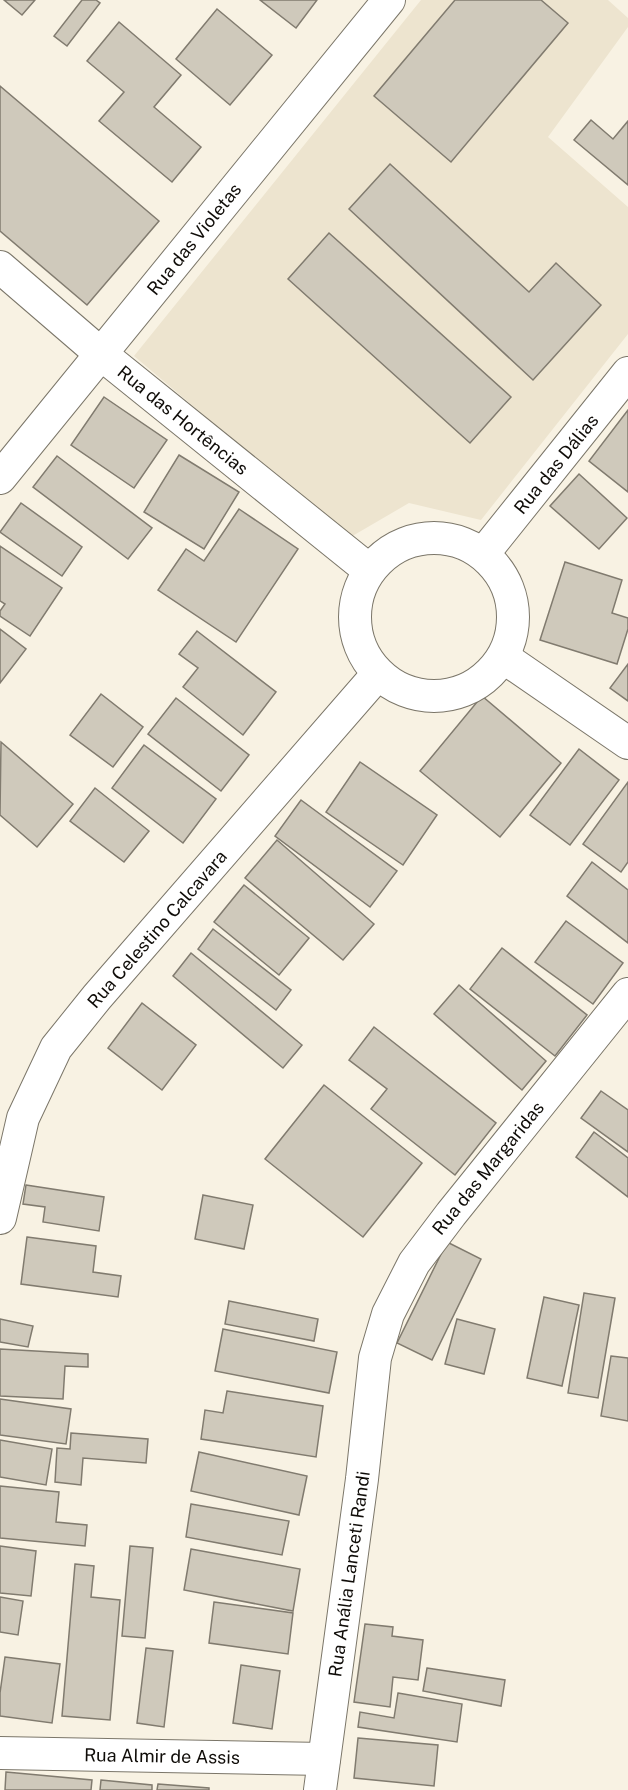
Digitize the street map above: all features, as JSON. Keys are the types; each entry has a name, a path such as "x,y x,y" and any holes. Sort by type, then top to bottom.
{"street":[{"name":"Rua das Violetas","path":"0,478 389,0"},
{"name":"Rua das Hortências","path":"0,267 101,354 369,570"},
{"name":"Rua das Dálias","path":"483,554 628,374"},
{"path":"423,538 454,540 483,554 499,570 510,591 514,613 512,636 503,657 474,686 440,697 422,696 404,691 377,675 358,642 355,617 358,592 369,570 393,549 423,538"},
{"path":"503,657 628,743"},
{"name":"Rua Celestino Calcavara","path":"0,1218 23,1118 56,1048 377,675"},
{"name":"Rua das Margaridas","path":"375,1358 388,1314 414,1263 628,994"},
{"name":"Rua Anália Lanceti Randi","path":"320,1790 362,1479 375,1358"},
{"name":"Rua Almir de Assis","path":"0,1754 324,1760"}],"shaded area":[{"path":"421,0 608,0 628,18 628,27 548,137 628,207 628,334 481,520 409,503 349,538 134,356"}],"building":[{"path":"4,0 35,0 22,15"},
{"path":"82,0 96,0 100,3 67,46 54,36"},
{"path":"260,0 317,0 296,28"},
{"path":"455,0 541,0 568,23 451,162 374,96"},
{"path":"217,9 272,55 230,105 176,59"},
{"path":"119,22 181,75 154,107 201,147 172,182 99,121 124,92 87,61"},
{"path":"0,86 159,221 87,305 0,231"},
{"path":"591,120 613,139 628,121 628,185 574,140"},
{"path":"390,164 529,292 556,263 601,305 533,380 349,209"},
{"path":"329,233 511,397 470,443 288,279"},
{"path":"104,397 167,440 134,488 71,445"},
{"path":"628,410 628,492 589,461"},
{"path":"179,455 239,492 204,549 144,512"},
{"path":"57,456 152,528 128,559 33,487"},
{"path":"579,474 627,518 599,549 550,506"},
{"path":"21,503 82,547 62,576 0,532"},
{"path":"239,509 298,549 236,642 158,590 186,549 204,561"},
{"path":"0,546 62,588 30,636 0,616 0,611 5,604 0,601"},
{"path":"565,562 622,580 612,613 628,618 628,629 617,664 540,640"},
{"path":"0,629 26,649 0,683"},
{"path":"197,631 276,692 243,735 183,687 198,668 179,654"},
{"path":"628,664 628,701 610,688"},
{"path":"101,694 143,727 113,767 70,735"},
{"path":"482,696 561,763 500,837 420,771"},
{"path":"176,698 249,755 221,791 148,734"},
{"path":"1,742 73,804 37,847 0,815"},
{"path":"144,745 216,799 183,843 112,788"},
{"path":"579,749 619,780 570,845 530,815"},
{"path":"360,762 437,815 403,865 326,812"},
{"path":"628,782 628,862 621,872 583,844"},
{"path":"95,788 149,831 124,862 70,821"},
{"path":"301,800 397,871 370,907 275,836"},
{"path":"277,840 374,924 343,960 245,878"},
{"path":"592,862 628,890 628,943 567,896"},
{"path":"244,885 309,938 279,975 214,922"},
{"path":"566,921 623,963 593,1004 535,962"},
{"path":"213,929 291,990 276,1010 198,949"},
{"path":"502,948 587,1015 555,1056 470,989"},
{"path":"191,953 302,1045 283,1068 173,976"},
{"path":"459,985 546,1061 522,1090 434,1014"},
{"path":"142,1003 196,1045 162,1090 108,1048"},
{"path":"374,1027 496,1123 455,1175 371,1109 387,1089 349,1060"},
{"path":"324,1085 422,1163 363,1237 265,1159"},
{"path":"601,1091 628,1110 628,1152 581,1118"},
{"path":"594,1132 628,1158 628,1197 576,1157"},
{"path":"26,1185 104,1197 99,1231 43,1222 45,1207 23,1204"},
{"path":"203,1195 253,1205 244,1249 195,1239"},
{"path":"27,1237 96,1246 93,1272 121,1276 118,1297 21,1284"},
{"path":"447,1242 481,1259 432,1360 397,1343"},
{"path":"584,1293 615,1298 598,1398 568,1393"},
{"path":"544,1297 579,1305 562,1386 527,1378"},
{"path":"229,1301 318,1319 314,1341 225,1324"},
{"path":"0,1319 33,1326 28,1347 0,1342"},
{"path":"457,1319 495,1329 484,1374 445,1364"},
{"path":"223,1329 337,1352 329,1393 215,1371"},
{"path":"0,1349 88,1354 88,1367 65,1366 63,1399 0,1396"},
{"path":"611,1356 628,1358 628,1421 601,1416"},
{"path":"227,1391 323,1406 316,1457 201,1439 205,1410 223,1413"},
{"path":"0,1399 71,1409 66,1444 0,1435"},
{"path":"71,1433 148,1439 146,1463 83,1458 81,1485 55,1482 57,1448 70,1449"},
{"path":"0,1440 52,1449 46,1485 0,1477"},
{"path":"199,1452 307,1476 299,1515 191,1491"},
{"path":"0,1486 59,1492 56,1522 87,1525 85,1546 0,1538"},
{"path":"191,1504 289,1521 282,1555 186,1537"},
{"path":"0,1546 36,1551 31,1596 0,1593"},
{"path":"130,1546 153,1548 145,1638 122,1636"},
{"path":"191,1549 300,1569 293,1611 184,1590"},
{"path":"75,1564 94,1566 91,1597 120,1600 110,1720 62,1716"},
{"path":"0,1597 23,1601 18,1635 0,1632"},
{"path":"214,1602 293,1613 288,1654 209,1643"},
{"path":"365,1624 393,1627 392,1636 423,1640 418,1680 393,1677 390,1707 354,1702"},
{"path":"146,1648 173,1651 164,1727 137,1723"},
{"path":"5,1657 60,1664 52,1723 0,1716 0,1693"},
{"path":"241,1665 280,1671 272,1729 233,1723"},
{"path":"427,1668 505,1680 501,1706 423,1691"},
{"path":"398,1693 462,1704 457,1742 358,1727 360,1712 394,1718"},
{"path":"358,1738 438,1745 434,1786 354,1778"},
{"path":"6,1772 92,1780 91,1790 5,1790"},
{"path":"101,1780 152,1785 152,1790 100,1790"},
{"path":"158,1784 209,1788 209,1790 157,1790"}]}
